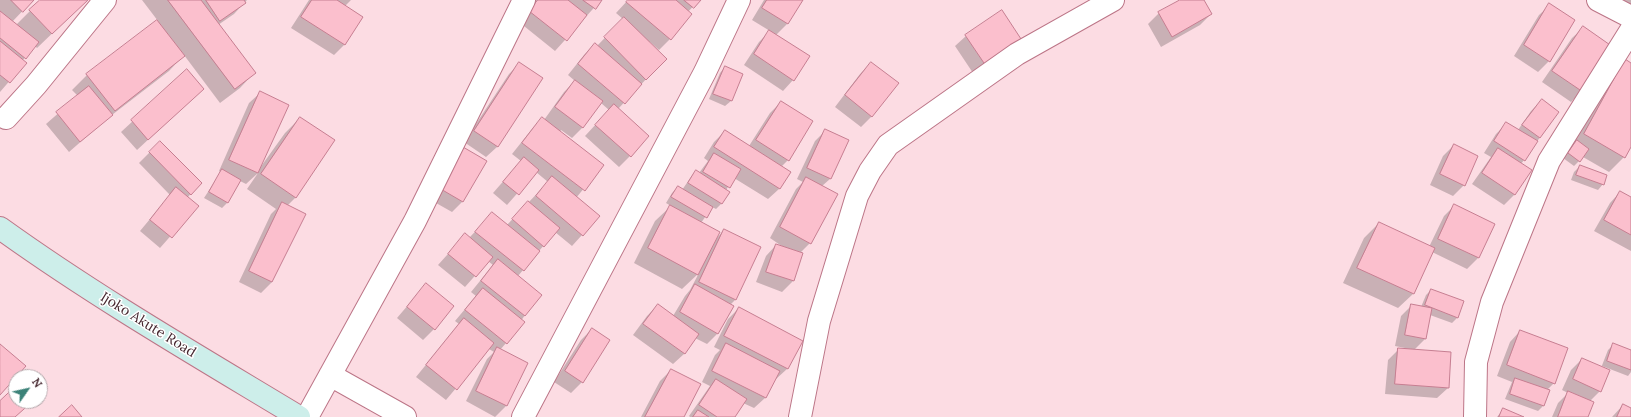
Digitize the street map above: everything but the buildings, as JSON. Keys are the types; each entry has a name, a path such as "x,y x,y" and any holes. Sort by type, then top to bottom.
{"main road":[{"name":"Ijoko Akute Road","path":"0,228 56,268 126,313 299,417"}],"street":[{"path":"6,118 36,85 105,0"},
{"path":"306,417 416,221 524,0"},
{"path":"523,417 705,72 739,0"},
{"path":"800,417 819,322 857,196 870,171 888,145 1017,54 1113,0"},
{"path":"1598,0 1631,17"},
{"path":"1475,417 1476,362 1495,295 1549,161 1631,30"},
{"path":"330,375 405,417"}]}
